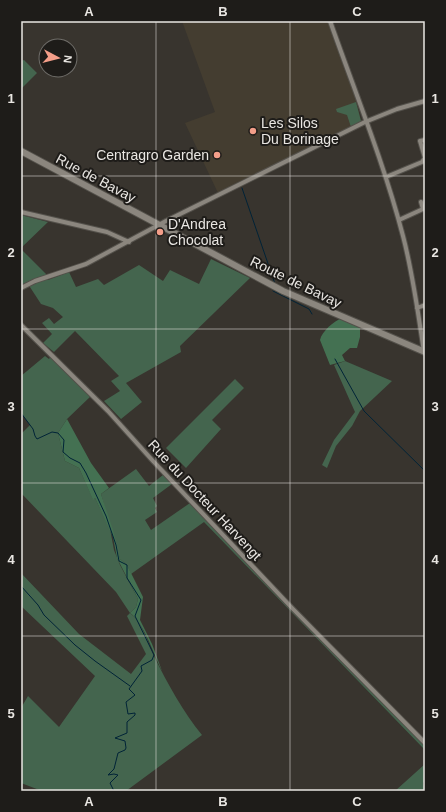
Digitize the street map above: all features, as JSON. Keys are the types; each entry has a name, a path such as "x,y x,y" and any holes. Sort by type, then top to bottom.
{"main road":[{"name":"Rue de Bavay","path":"21,151 160,226"},
{"name":"Route de Bavay","path":"160,226 283,291 425,352"}],"street":[{"path":"330,21 386,177 399,220 425,352"},
{"path":"21,288 35,281 81,266 365,122 397,109 425,101"},
{"path":"386,177 422,162 425,158 420,141 425,140"},
{"path":"399,220 423,209 421,202"},
{"path":"21,212 106,232 129,242"},
{"path":"417,308 425,305"},
{"name":"Rue du Docteur Harvengt","path":"21,325 108,411 153,461 283,598 425,743"}],"shaded area":[{"path":"182,21 330,21 354,91 361,121 218,193 185,123 215,112"}],"green space":[{"path":"24,60 37,73 21,89 21,61"},
{"path":"356,102 361,121 351,127 347,115 337,112 336,109"},
{"path":"21,215 48,222 21,248 23,244 21,243"},
{"path":"21,249 47,275 48,280 69,272 76,287 98,279 104,285 139,265 163,281 170,270 199,284 211,259 250,278 180,346 181,352 126,383 142,402 121,419 104,401 120,391 111,381 119,376 75,331 54,352 43,343 52,334 42,323 49,318 54,324 63,317 53,308 41,304 28,284 21,288"},
{"path":"342,318 360,325 360,337 357,348 350,348 342,355 345,361 330,365 320,340 323,333 335,321"},
{"path":"45,356 49,359 51,356 91,396 67,419 58,433 65,461 79,468 93,499 95,498 110,529 114,550 120,565 138,599 136,607 130,613 116,592 21,493 21,434 30,425 21,413 21,376"},
{"path":"345,361 392,381 360,411 352,426 336,446 327,468 322,465 334,440 355,412 334,365"},
{"path":"235,379 244,388 212,420 221,429 186,468 166,448"},
{"path":"67,419 91,463 109,488 101,494 113,530 120,559 127,565 143,597 140,620 152,644 162,671 140,624 130,613 136,607 138,599 117,558 113,537 95,498 93,500 79,468 65,461 58,433"},
{"path":"136,469 149,486 163,475 172,484 153,498 157,506 155,508 157,512 145,520 151,530 190,503 425,745 425,750 204,522 131,574 127,565 120,559 101,494"},
{"path":"21,573 79,634 131,674 146,654 127,616 130,613 141,627 159,666 176,697 202,735 126,791 42,791 21,783 21,708 28,696 59,727 95,676 21,606"},
{"path":"425,764 425,781 423,783 425,791 395,791"}],"waterway":[{"path":"242,188 275,284"},
{"path":"273,291 309,309 312,314"},
{"path":"335,359 364,411 425,471"},
{"path":"21,413 33,429 37,439 52,432 58,433 64,440 63,452 70,458 80,463 106,516 116,545 119,561 127,565 127,578 141,600 135,616 154,655 152,660 141,666 142,671 129,689 135,695 126,702 128,714 135,713 135,715 127,722 127,733 115,738 125,741 126,748 118,753 114,769 108,775 118,775 110,783 114,791"},
{"path":"21,586 38,605 44,615 75,645 130,686"}],"place":[{"name":"Les Silos Du Borinage","path":"253,131"},
{"name":"Centragro Garden","path":"217,155"},
{"name":"D'Andrea Chocolat","path":"160,232"}]}
